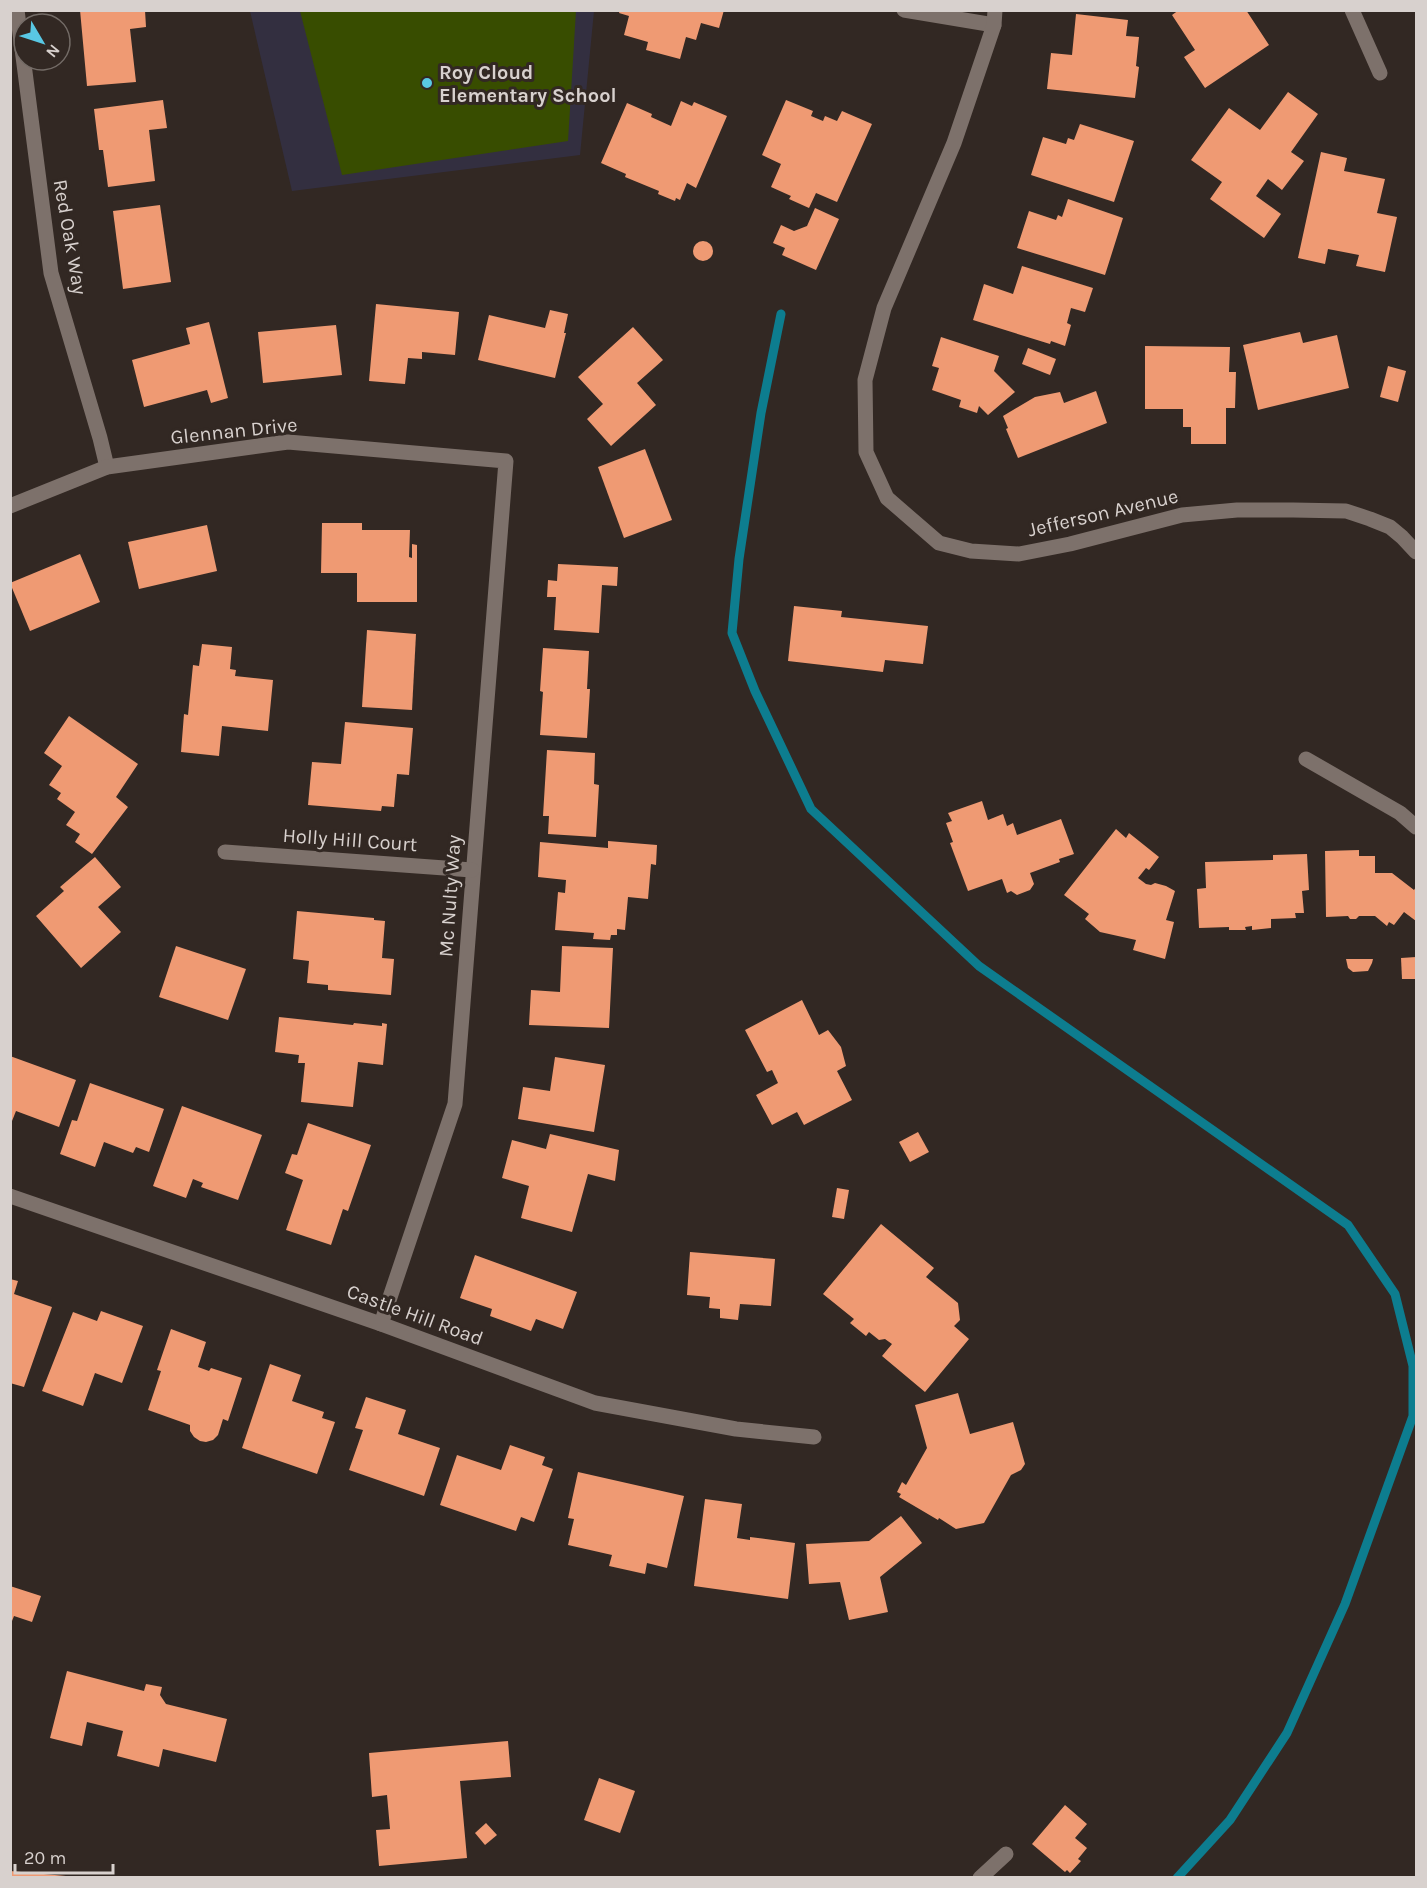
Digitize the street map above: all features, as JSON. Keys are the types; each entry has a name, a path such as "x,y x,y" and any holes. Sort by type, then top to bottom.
{"street":[{"name":"Red Oak Way","path":"17,10 51,273 107,467"},
{"path":"904,10 995,18"},
{"path":"1352,10 1380,72"},
{"name":"Jefferson Avenue","path":"995,18 954,143 884,308 865,380 866,452 887,498 939,543 971,551 1019,555 1182,515 1237,510 1293,510 1346,511 1370,519 1390,527 1416,552"},
{"name":"Glennan Drive","path":"10,506 107,467 288,442 506,460"},
{"name":"Mc Nulty Way","path":"381,1324 455,1104 506,460"},
{"path":"1306,759 1400,813 1416,827"},
{"name":"Holly Hill Court","path":"225,852 472,870"},
{"name":"Castle Hill Road","path":"10,1196 381,1324 595,1403 736,1430 814,1437"},
{"path":"980,1878 1006,1854"}],"shaded area":[{"name":"Roy Cloud Elementary School","path":"250,11 594,11 580,155 292,191"}],"green space":[{"name":"Roy Cloud Elementary School","path":"300,11 576,11 568,141 342,175"}],"building":[{"path":"80,10 145,10 146,27 130,29 136,82 87,86"},
{"path":"620,10 724,10 719,28 701,23 696,40 686,37 680,59 646,50 648,42 624,35 629,16 619,13"},
{"path":"1179,10 1246,10 1269,45 1205,88 1184,57 1195,50 1172,15"},
{"path":"1076,14 1128,20 1126,36 1139,37 1136,66 1139,67 1135,98 1047,89 1051,53 1072,55"},
{"path":"1288,92 1318,114 1291,152 1304,161 1282,190 1268,179 1256,196 1281,214 1264,238 1210,199 1222,182 1191,160 1229,108 1260,130"},
{"path":"163,100 167,128 149,130 155,181 108,187 103,150 99,150 94,109"},
{"path":"786,100 813,111 811,116 823,121 825,116 837,121 842,111 872,124 837,202 816,193 809,208 771,187 781,164 762,155"},
{"path":"681,101 692,106 694,102 727,116 696,188 687,183 680,200 676,198 675,201 601,163 627,103 652,114 651,117 671,126"},
{"path":"1080,124 1134,141 1114,202 1031,175 1043,137 1066,144 1068,138 1074,140"},
{"path":"1321,152 1347,158 1344,171 1385,179 1377,213 1397,217 1385,272 1356,266 1359,255 1328,249 1325,264 1298,258"},
{"path":"1068,199 1123,218 1105,275 1017,248 1029,211 1056,220 1058,215 1062,217"},
{"path":"160,205 171,282 123,289 113,211"},
{"path":"815,208 839,219 816,270 782,255 785,248 773,243 781,225 794,231 807,226"},
{"path":"703,241 710,244 713,251 710,258 703,261 696,258 693,251 696,244"},
{"path":"1022,266 1093,288 1085,312 1071,308 1067,323 1071,325 1065,346 1051,341 1050,344 973,320 984,284 1013,294"},
{"path":"376,304 459,312 455,355 422,352 422,359 408,358 405,384 369,381"},
{"path":"550,310 568,314 564,333 566,333 555,378 478,360 489,315 545,328"},
{"path":"209,322 228,398 211,403 207,390 144,407 132,360 190,344 186,328"},
{"path":"336,325 342,375 263,383 258,332"},
{"path":"633,327 663,360 637,383 656,405 611,446 587,419 603,404 578,377"},
{"path":"1300,332 1303,343 1337,335 1349,388 1258,410 1243,345"},
{"path":"941,337 999,356 994,371 1015,392 988,415 979,406 977,413 959,407 961,400 932,390 939,368 932,366"},
{"path":"1145,346 1230,347 1229,372 1236,372 1235,408 1226,408 1226,444 1191,444 1191,427 1183,427 1183,409 1145,409"},
{"path":"1028,348 1056,359 1050,375 1022,364"},
{"path":"1388,366 1406,371 1398,402 1380,397"},
{"path":"1096,391 1107,423 1018,458 1003,416 1035,397 1060,392 1064,403"},
{"path":"645,449 672,520 624,538 598,467"},
{"path":"322,523 362,523 362,530 410,530 409,557 412,558 412,544 417,545 417,602 357,602 357,573 321,573"},
{"path":"207,525 217,571 139,589 128,542"},
{"path":"80,554 100,602 30,631 10,583"},
{"path":"558,564 618,567 617,586 602,585 599,633 554,630 556,597 547,597 548,580 557,581"},
{"path":"794,606 842,611 841,617 928,626 923,664 885,660 883,672 788,661"},
{"path":"367,630 416,634 412,710 362,707"},
{"path":"202,644 232,647 230,669 236,670 235,676 273,680 268,731 222,726 219,756 181,752 184,714 188,715 193,665 199,666"},
{"path":"543,648 589,651 587,689 590,689 587,738 540,735"},
{"path":"69,716 138,764 116,797 128,807 92,854 75,842 80,834 66,825 75,812 57,799 61,793 49,785 62,766 44,753"},
{"path":"345,722 413,728 409,775 397,774 394,807 382,806 381,811 308,805 312,762 341,764"},
{"path":"547,750 595,753 594,784 599,785 596,837 548,834 549,816 543,816"},
{"path":"982,801 988,820 1003,814 1007,826 1013,823 1017,835 1061,819 1074,854 1030,873 1034,884 1030,890 1017,895 1011,891 1007,893 1002,879 968,891 950,843 953,842 946,823 952,821 948,813"},
{"path":"1116,829 1126,838 1129,833 1159,857 1149,870 1146,868 1138,878 1146,884 1155,883 1175,891 1166,920 1174,922 1165,959 1133,950 1136,940 1100,932 1085,919 1089,914 1064,895"},
{"path":"608,841 657,845 656,865 651,864 648,899 628,897 625,930 617,929 617,935 611,935 610,940 593,939 594,933 555,930 558,892 565,893 566,880 538,877 540,842 608,848"},
{"path":"1359,850 1359,856 1375,856 1375,873 1392,873 1414,890 1416,887 1416,921 1404,912 1394,925 1389,922 1387,926 1375,916 1359,916 1356,919 1350,919 1348,916 1326,917 1325,851"},
{"path":"1307,854 1309,890 1302,891 1304,913 1295,913 1296,918 1271,919 1271,928 1252,930 1252,926 1245,927 1246,930 1229,930 1229,927 1199,928 1197,889 1206,888 1205,862 1273,860 1273,855"},
{"path":"95,857 121,887 98,907 121,932 81,968 36,916 64,891 60,887"},
{"path":"297,911 385,921 382,958 394,959 391,995 328,990 328,985 307,983 309,961 293,959"},
{"path":"176,946 246,969 228,1020 159,997"},
{"path":"562,946 613,948 609,1028 529,1025 531,990 560,992"},
{"path":"1416,957 1416,979 1402,979 1401,958"},
{"path":"1346,959 1373,959 1368,971 1353,972 1348,968"},
{"path":"802,1000 819,1035 828,1030 841,1047 846,1066 837,1071 852,1100 804,1125 797,1112 772,1125 756,1095 778,1083 772,1070 767,1072 745,1030"},
{"path":"279,1017 353,1025 354,1023 382,1026 382,1023 387,1024 383,1065 358,1062 353,1107 301,1102 305,1063 298,1063 299,1055 275,1052"},
{"path":"10,1056 76,1080 59,1127 16,1111 10,1126"},
{"path":"555,1057 605,1065 594,1132 518,1119 523,1087 550,1091"},
{"path":"90,1083 164,1109 149,1152 136,1147 133,1153 104,1142 95,1167 60,1154 72,1120 77,1121"},
{"path":"182,1106 262,1135 238,1200 201,1187 203,1183 193,1179 186,1198 153,1186"},
{"path":"308,1123 371,1145 348,1211 343,1209 331,1245 286,1230 303,1180 285,1173 292,1154 297,1155"},
{"path":"918,1132 929,1152 910,1162 899,1142"},
{"path":"550,1134 619,1150 615,1181 588,1174 572,1232 521,1218 529,1186 502,1178 512,1140 546,1149"},
{"path":"837,1188 849,1190 844,1219 832,1217"},
{"path":"881,1224 934,1268 926,1277 958,1303 960,1320 954,1326 969,1339 925,1392 882,1356 892,1344 885,1339 879,1340 869,1332 866,1336 850,1323 854,1319 823,1294"},
{"path":"690,1252 775,1259 771,1306 740,1304 738,1320 720,1318 720,1309 709,1308 710,1297 687,1295"},
{"path":"475,1255 577,1292 563,1329 536,1319 531,1331 490,1316 492,1309 460,1298"},
{"path":"10,1279 18,1281 14,1294 52,1307 24,1387 10,1383"},
{"path":"101,1311 143,1326 122,1383 95,1373 83,1406 42,1391 73,1312 97,1321"},
{"path":"171,1329 206,1342 198,1367 209,1371 211,1368 242,1378 228,1421 223,1419 218,1435 213,1440 200,1441 190,1431 190,1425 148,1410 161,1371 157,1370"},
{"path":"270,1364 301,1375 292,1401 324,1412 322,1418 335,1422 317,1474 242,1448"},
{"path":"958,1393 970,1434 1013,1422 1025,1464 1021,1470 1011,1475 984,1523 956,1529 899,1497 901,1494 897,1492 902,1482 906,1485 927,1448 915,1405"},
{"path":"366,1397 406,1410 398,1434 440,1448 424,1496 349,1470 363,1430 355,1428"},
{"path":"510,1445 545,1457 542,1465 553,1469 534,1522 521,1517 516,1531 440,1505 457,1455 501,1470"},
{"path":"578,1472 684,1496 667,1568 647,1563 645,1574 609,1566 612,1555 568,1545 574,1519 568,1518"},
{"path":"705,1499 742,1504 737,1538 750,1540 750,1537 795,1543 788,1599 694,1586"},
{"path":"901,1516 922,1543 880,1577 888,1612 849,1620 840,1582 809,1584 806,1544 869,1541"},
{"path":"10,1586 41,1596 32,1622 14,1616 10,1626"},
{"path":"67,1671 144,1691 146,1684 162,1687 160,1695 166,1704 227,1719 216,1762 163,1749 159,1767 117,1756 123,1731 87,1722 82,1746 50,1738"},
{"path":"508,1741 511,1777 460,1781 467,1858 379,1866 376,1830 390,1829 387,1795 372,1797 369,1753"},
{"path":"599,1778 635,1791 620,1833 584,1820"},
{"path":"1065,1805 1087,1824 1075,1838 1087,1848 1078,1859 1081,1861 1070,1873 1067,1870 1065,1872 1032,1844"},
{"path":"486,1823 497,1835 485,1845 475,1833"},
{"path":"10,1871 66,1876 66,1878 10,1878"}],"waterway":[{"path":"781,314 761,413 739,559 732,633 755,691 811,809 979,966 1348,1225 1395,1294 1413,1366 1413,1416 1345,1604 1287,1733 1230,1820 1177,1878"}],"place":[{"name":"Roy Cloud Elementary School","path":"427,83"}]}
